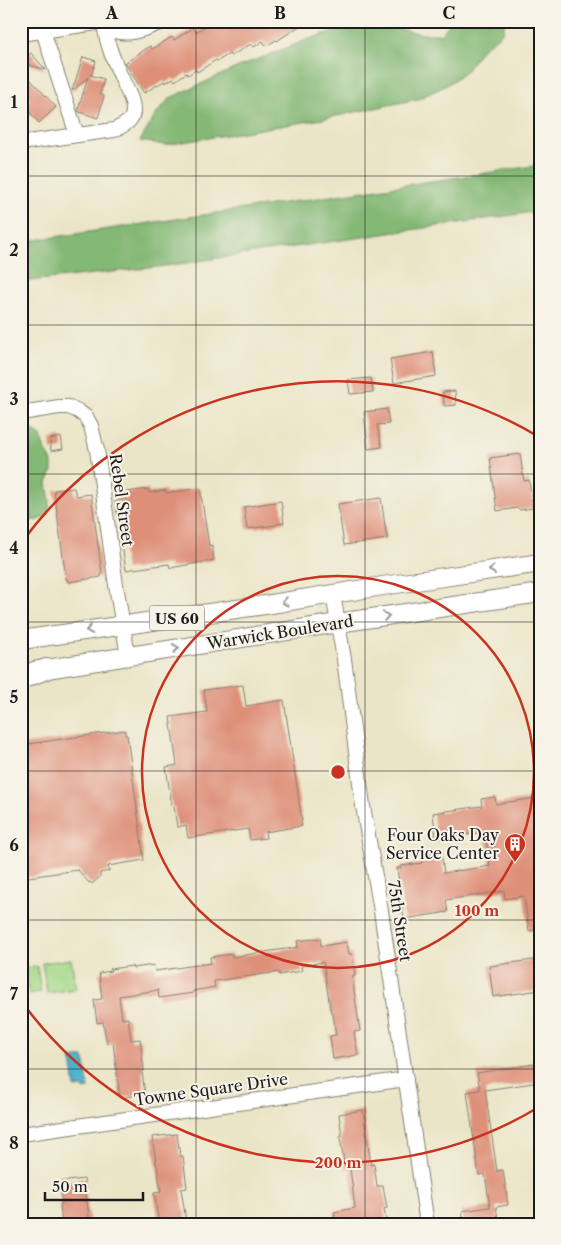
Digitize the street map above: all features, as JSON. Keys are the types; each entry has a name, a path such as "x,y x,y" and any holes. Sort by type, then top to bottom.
{"highway":[{"path":"21,679 46,669"}],"main road":[{"name":"Warwick Boulevard","path":"21,640 540,563"},
{"name":"Warwick Boulevard","path":"21,673 540,593"}],"street":[{"path":"104,22 107,26 118,32 129,33 140,31 164,21"},
{"path":"21,34 104,22"},
{"path":"21,143 114,130 130,121 134,107 109,48 104,22"},
{"path":"43,31 77,135"},
{"name":"Rebel Street","path":"21,413 59,407 69,408 78,411 86,417 91,426 97,450 128,656"},
{"name":"75th Street","path":"333,594 363,806 381,911 427,1224"},
{"name":"Towne Square Drive","path":"21,1134 406,1079"}],"green space":[{"path":"365,21 423,34 441,34 452,21 505,21 503,32 481,50 467,70 447,85 418,99 322,119 165,145 140,141 157,113 170,98 238,67 309,39"},
{"path":"540,165 540,211 158,267 21,282 21,242"},
{"path":"21,430 33,431 41,436 43,445 52,462 52,472 47,483 50,501 48,515 38,520 21,520"},
{"path":"71,959 76,989 47,993 42,963"},
{"path":"37,966 41,992 29,994 25,968"}],"water":[{"path":"84,1057 89,1089 84,1090 84,1087 75,1088 71,1059"}],"building":[{"path":"213,21 307,21 266,46 263,41 254,47 251,44 231,56 229,54 218,61 216,60 197,72 196,70 188,75 186,73 175,81 173,78 165,83 164,81 144,93 125,63 150,46 152,49 172,37 174,40 193,28 196,32"},
{"path":"31,53 46,70 21,62"},
{"path":"83,57 96,61 90,75 104,79 100,94 104,96 98,118 78,110 88,77 72,91"},
{"path":"29,78 56,107 39,123 23,105 30,99 21,89 21,85"},
{"path":"433,352 436,376 394,383 390,359"},
{"path":"371,378 373,392 350,394 348,380"},
{"path":"455,391 456,405 444,406 443,392"},
{"path":"387,409 389,424 377,425 382,447 368,449 364,412"},
{"path":"61,437 63,449 51,451 50,439"},
{"path":"520,454 524,481 529,480 533,508 497,511 490,458"},
{"path":"74,488 76,496 91,494 102,574 101,577 68,582 66,579 54,490"},
{"path":"200,488 209,546 212,545 214,560 170,568 169,564 126,570 115,501 127,499 126,492 148,489 149,493 165,490 166,493"},
{"path":"381,498 387,539 344,545 338,504"},
{"path":"281,501 284,523 247,529 244,507"},
{"path":"243,685 246,706 284,700 302,826 265,832 266,838 250,840 248,829 188,838 186,825 177,827 166,767 177,765 170,717 207,712 204,690"},
{"path":"125,730 144,860 108,866 109,871 100,873 100,877 92,884 78,870 21,878 21,745"},
{"name":"Four Oaks Day Service Center","path":"495,797 496,804 536,798 540,824 540,929 529,931 524,896 505,899 504,891 446,900 448,912 404,919 397,868 401,868 400,866 422,863 421,855 441,852 444,873 490,866 485,832 436,839 433,813 482,806 481,799"},
{"path":"320,938 321,946 347,942 349,954 352,954 355,976 352,977 360,1031 354,1032 358,1055 333,1059 330,1036 336,1035 323,962 301,966 302,971 279,975 279,972 214,981 215,987 193,991 193,993 159,998 158,990 119,996 122,1019 128,1018 131,1040 140,1039 145,1094 120,1098 113,1043 107,1044 103,1022 97,1023 94,1000 102,999 99,973 111,971 110,969 132,966 133,968 154,965 155,971 211,963 210,957 232,954 232,957 298,947 297,941"},
{"path":"540,959 540,990 493,997 489,966"},
{"path":"540,1063 540,1082 485,1090 497,1171 503,1170 508,1205 496,1207 499,1224 464,1224 462,1211 490,1207 485,1174 479,1175 467,1092 480,1090 477,1073"},
{"path":"363,1110 371,1165 374,1164 377,1186 383,1186 387,1208 384,1209 386,1221 364,1224 336,1224 334,1212 355,1208 350,1168 345,1169 340,1137 342,1136 339,1114"},
{"path":"177,1134 180,1156 183,1156 187,1188 181,1189 186,1221 183,1221 184,1224 159,1224 154,1193 161,1192 152,1137"},
{"path":"84,1179 90,1224 62,1224 59,1182"}],"place":[{"name":"Four Oaks Day Service Center","path":"515,863"}]}
